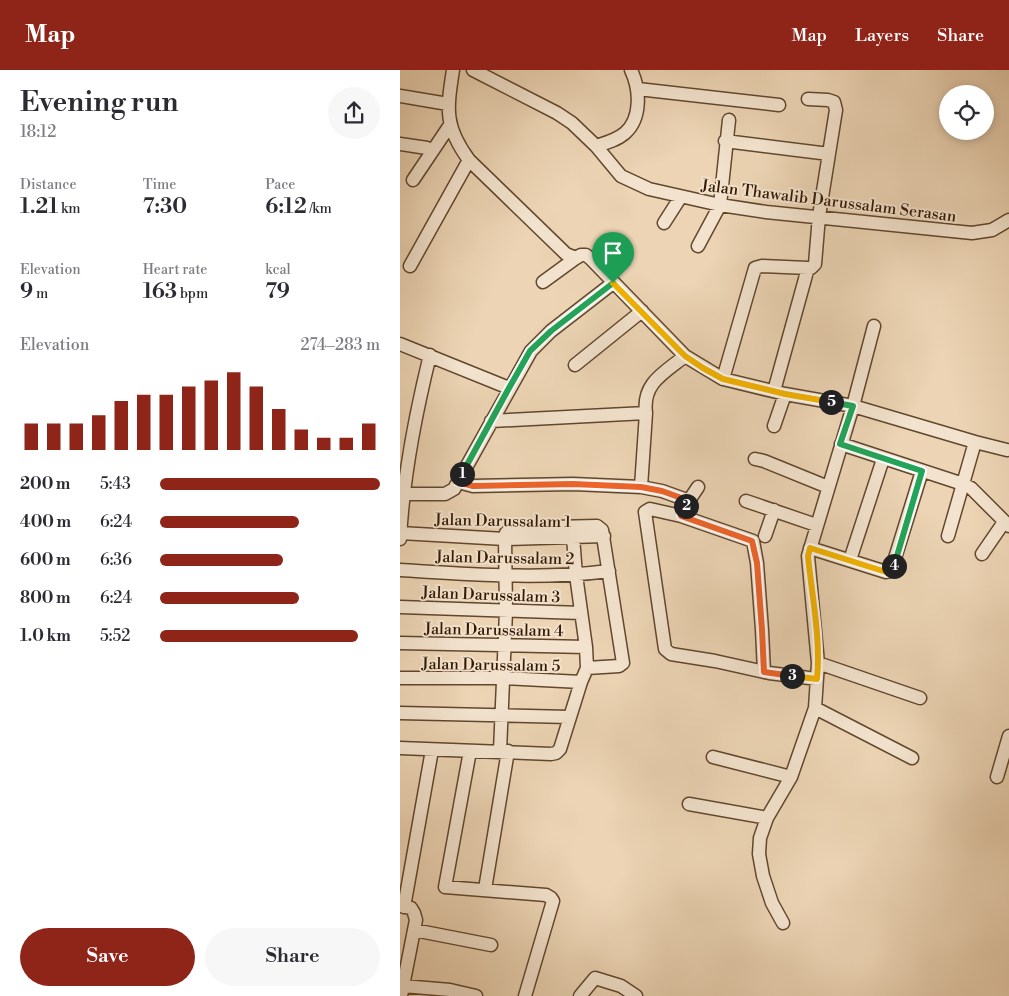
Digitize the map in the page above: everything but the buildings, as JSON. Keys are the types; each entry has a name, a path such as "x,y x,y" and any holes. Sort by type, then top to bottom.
{"street":[{"path":"453,70 448,104 450,124 459,146 469,160 566,254 576,258"},
{"name":"Jalan Thawalib Darussalam Serasan","path":"473,70 572,123 596,146 621,176 632,183 680,198 766,212 972,233 992,230 1009,220"},
{"path":"596,146 613,141 625,134 629,129 639,100 638,89 631,70"},
{"path":"638,89 779,105"},
{"path":"400,96 448,104"},
{"path":"723,379 753,270 762,266 811,268 814,264 836,110 834,102 808,99"},
{"path":"698,246 720,205 725,141 729,120"},
{"path":"413,180 450,124"},
{"path":"725,141 829,154"},
{"path":"400,144 427,148"},
{"path":"410,266 469,160"},
{"path":"664,223 680,198"},
{"path":"544,282 576,258 586,255 685,356 723,379 853,406 1008,450"},
{"path":"774,426 779,392 808,268"},
{"path":"403,494 445,494 450,492 458,482 530,351 541,340 613,283"},
{"path":"575,364 642,311"},
{"path":"783,923 772,903 763,876 758,854 760,838 767,818 791,777 814,708 818,663 808,556 840,444 853,406 874,326"},
{"path":"400,344 509,388"},
{"path":"400,539 403,494 419,398 430,355"},
{"path":"641,487 646,413 644,404 651,384 685,356"},
{"path":"491,422 646,413"},
{"path":"948,536 975,442"},
{"path":"840,444 971,488 1006,524 982,554"},
{"path":"850,560 883,458"},
{"path":"755,459 828,487"},
{"path":"810,548 886,572 891,570 922,471"},
{"path":"458,482 473,486 573,484 641,487 662,491 687,500"},
{"path":"681,516 684,513 687,500 690,499 698,487"},
{"path":"746,501 816,525"},
{"path":"764,672 758,579 755,548 752,541 681,516 650,510 645,512 665,649 671,654 764,672 817,679"},
{"path":"765,536 774,510"},
{"path":"485,889 504,751 502,714 506,611 505,539 508,530 514,527 600,527 604,536 623,664 619,666 588,668"},
{"name":"Jalan Darussalam 1","path":"400,533 505,539 604,536"},
{"path":"400,748 556,753 560,749 581,682 588,668 573,537"},
{"name":"Jalan Darussalam 2","path":"400,570 505,575 576,575 609,571"},
{"name":"Jalan Darussalam 3","path":"400,607 581,613"},
{"name":"Jalan Darussalam 4","path":"400,643 586,647"},
{"path":"818,663 920,698"},
{"name":"Jalan Darussalam 5","path":"400,678 504,678 581,682"},
{"path":"814,708 912,758"},
{"path":"400,713 569,717"},
{"path":"997,777 1009,736"},
{"path":"432,750 402,907 411,908 416,920 402,991 450,990 476,996"},
{"path":"470,751 445,887 550,896 552,901 525,996"},
{"path":"713,757 791,777"},
{"path":"689,804 767,818"},
{"path":"414,930 491,944"},
{"path":"580,996 595,978 621,986 636,996"}],"route":[{"path":"613,283 685,356 703,368 723,379 785,394 853,406 840,444 922,471 894,567 889,572 810,548 808,556 818,663 817,679 764,672 757,563 752,541 681,516 684,513 687,500 662,491 641,487 573,484 473,486 458,482 530,351 551,331 613,283"}]}
